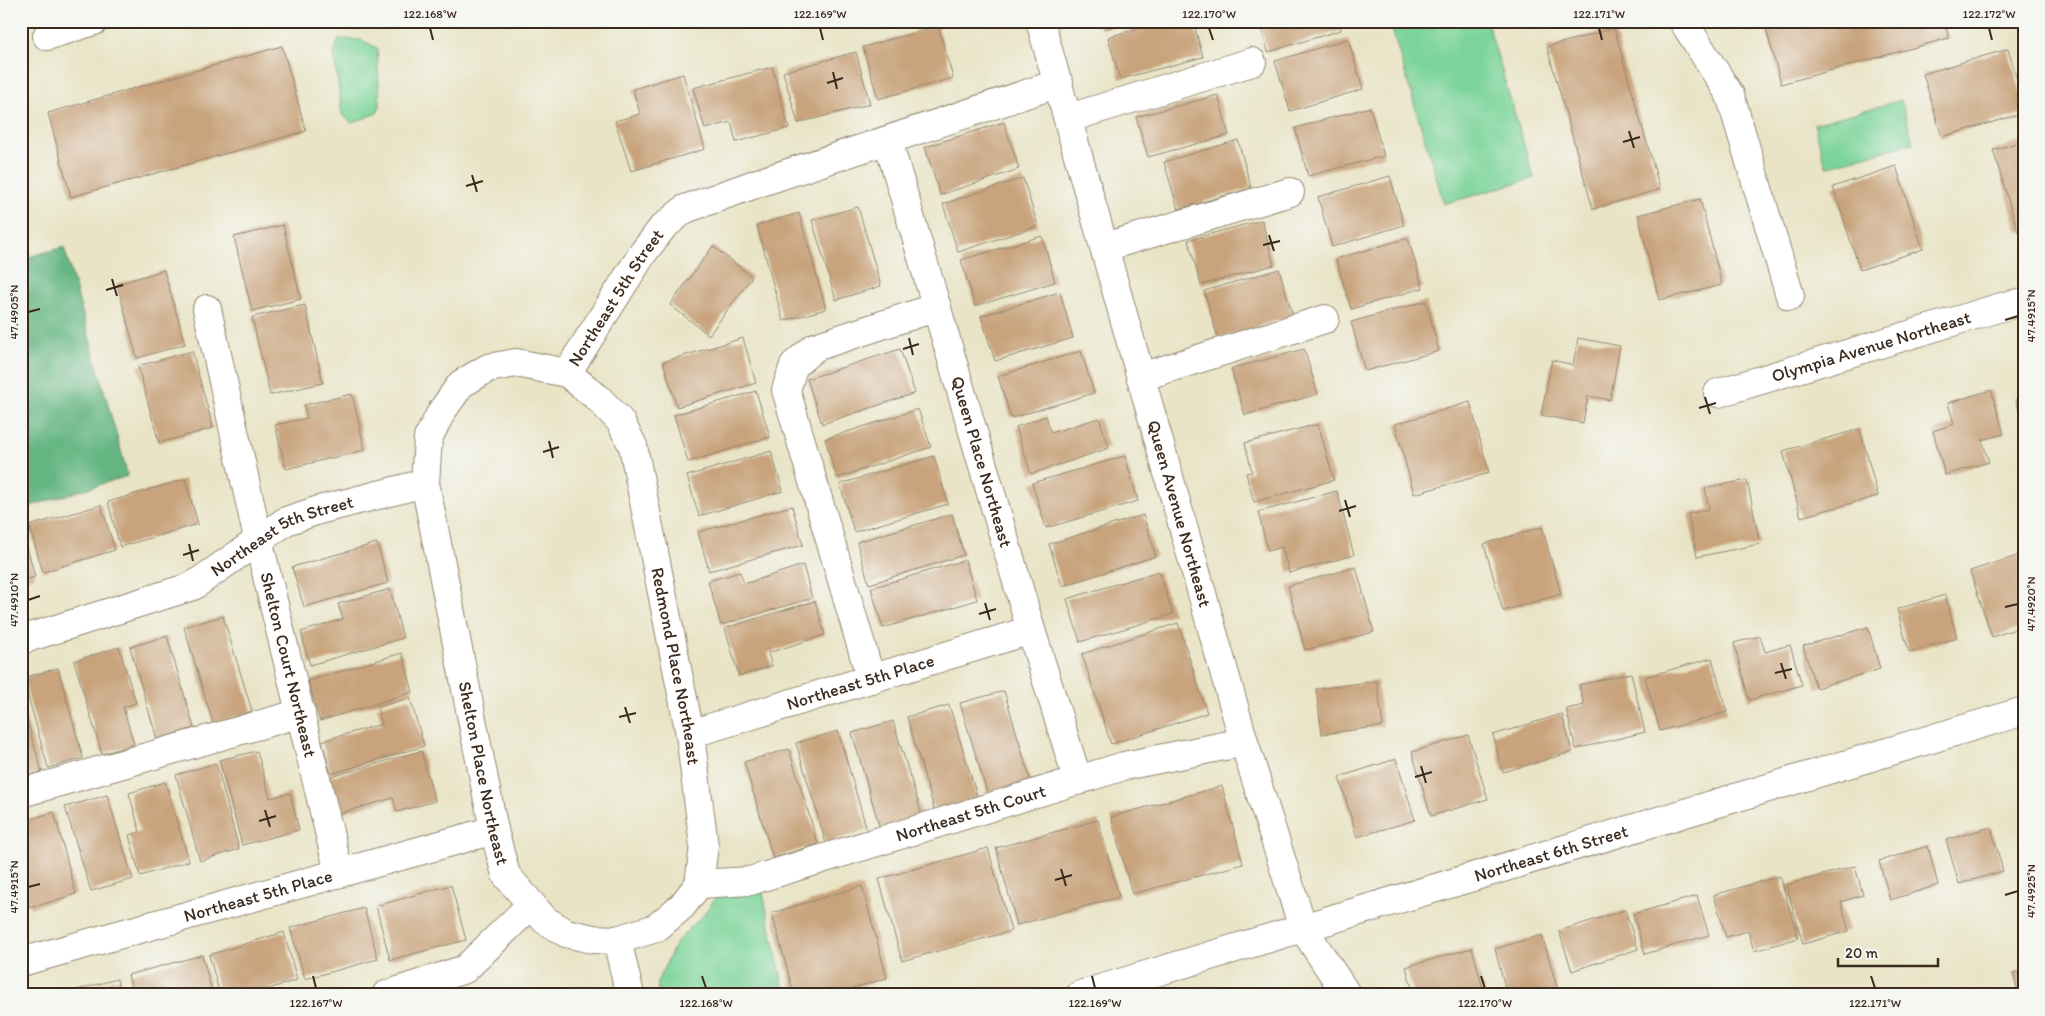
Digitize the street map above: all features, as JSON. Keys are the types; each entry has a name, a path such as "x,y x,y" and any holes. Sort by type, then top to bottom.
{"street":[{"path":"47,36 94,21"},
{"name":"Queen Avenue Northeast","path":"1040,21 1244,742 1303,928 1347,995"},
{"path":"1683,21 1730,95 1790,296"},
{"path":"1069,118 1252,62"},
{"name":"Northeast 5th Street","path":"21,640 193,586 286,521 311,512 425,483 428,438 442,411 461,384 488,368 516,363 567,373 644,253 663,227 685,209 758,182 888,141 1059,83"},
{"name":"Queen Place Northeast","path":"888,141 1031,630 1078,781"},
{"path":"1105,247 1290,192"},
{"name":"Olympia Avenue Northeast","path":"1718,393 2008,305 2024,302"},
{"path":"871,679 786,390 794,365 815,347 936,307"},
{"name":"Shelton Court Northeast","path":"207,309 258,539 339,873"},
{"path":"1141,377 1325,319"},
{"name":"Redmond Place Northeast","path":"567,373 599,399 620,421 633,446 690,734 704,846 699,884"},
{"name":"Shelton Place Northeast","path":"425,483 494,830 506,875 545,920 566,932 593,939 617,940"},
{"name":"Northeast 5th Place","path":"690,734 1031,630"},
{"name":"Northeast 6th Street","path":"1080,995 2024,711"},
{"path":"21,793 301,713"},
{"name":"Northeast 5th Court","path":"699,884 750,881 1124,766 1244,742"},
{"name":"Northeast 5th Place","path":"21,962 494,830"},
{"path":"630,995 617,940 656,928 682,906 699,884"},
{"path":"386,995 465,969 531,905"}],"green space":[{"path":"1416,21 1487,21 1534,178 1444,204 1392,29"},
{"path":"339,39 362,40 377,48 380,105 377,113 352,123 342,115 334,53"},
{"path":"1901,100 1913,143 1826,167 1814,124"},
{"path":"64,247 128,476 21,509 21,259"},
{"path":"719,892 763,893 785,995 659,995 657,982 677,941 705,913"}],"building":[{"path":"1102,21 1129,21 1129,22 1104,29"},
{"path":"1164,21 1193,21 1203,57 1120,79 1108,37"},
{"path":"1259,21 1339,21 1341,30 1268,52"},
{"path":"1764,21 1944,21 1949,38 1781,84"},
{"path":"938,26 953,78 878,99 863,47"},
{"path":"1614,28 1660,189 1593,209 1547,47"},
{"path":"1348,39 1363,89 1290,111 1275,61"},
{"path":"282,46 306,131 71,197 48,113"},
{"path":"2008,49 2024,103 2024,113 1942,137 1923,74"},
{"path":"856,52 870,104 798,123 783,72"},
{"path":"772,67 789,128 736,142 731,122 705,129 693,88"},
{"path":"683,74 705,149 631,171 615,121 640,114 633,89"},
{"path":"1218,95 1229,135 1148,157 1136,117"},
{"path":"1370,107 1384,156 1308,176 1295,128"},
{"path":"1004,122 1019,169 940,195 925,147"},
{"path":"1238,140 1251,188 1178,209 1164,162"},
{"path":"2024,141 2024,231 2018,232 1993,150"},
{"path":"1896,166 1923,249 1860,270 1833,187"},
{"path":"1390,176 1404,225 1332,247 1318,197"},
{"path":"1023,178 1038,226 958,252 943,204"},
{"path":"1700,199 1722,285 1659,300 1638,215"},
{"path":"858,207 881,286 836,300 812,220"},
{"path":"799,213 826,309 783,321 757,225"},
{"path":"1262,220 1274,265 1201,285 1188,240"},
{"path":"283,225 301,299 252,311 234,237"},
{"path":"1042,236 1055,282 975,306 961,260"},
{"path":"1408,238 1423,288 1351,309 1336,259"},
{"path":"713,246 752,277 709,335 670,305"},
{"path":"1279,269 1293,316 1218,338 1204,291"},
{"path":"164,270 185,344 137,358 117,284"},
{"path":"1060,292 1073,338 995,361 981,316"},
{"path":"1426,301 1439,351 1365,371 1351,322"},
{"path":"305,305 323,383 270,395 252,317"},
{"path":"743,338 756,383 677,407 663,362"},
{"path":"1578,338 1620,346 1610,400 1588,396 1583,423 1541,415 1552,360 1573,365"},
{"path":"900,349 915,393 822,424 807,379"},
{"path":"1304,349 1318,394 1245,415 1231,369"},
{"path":"192,351 213,428 159,443 138,366"},
{"path":"1081,351 1094,393 1011,418 998,376"},
{"path":"1991,390 2004,434 1982,440 1989,462 1945,475 1933,431 1954,424 1948,403"},
{"path":"756,391 770,437 688,462 674,415"},
{"path":"352,394 365,450 286,469 275,425 307,418 304,405"},
{"path":"2024,398 2024,425 2023,425 2016,400"},
{"path":"1470,402 1489,473 1414,494 1395,424"},
{"path":"918,409 931,447 837,478 825,439"},
{"path":"1046,416 1051,433 1099,418 1109,448 1031,474 1016,427"},
{"path":"1318,424 1334,480 1254,502 1246,473 1252,472 1245,443"},
{"path":"1860,429 1878,496 1801,517 1783,451"},
{"path":"771,451 783,491 699,516 687,476"},
{"path":"934,456 948,504 854,532 840,484"},
{"path":"1125,456 1138,501 1046,528 1032,483"},
{"path":"185,479 198,524 120,547 108,502"},
{"path":"1747,480 1760,544 1697,557 1688,514 1709,509 1705,488"},
{"path":"1337,491 1354,555 1289,573 1282,547 1268,551 1258,512"},
{"path":"101,505 115,550 43,572 29,526"},
{"path":"792,506 803,545 709,571 698,532"},
{"path":"952,514 964,555 869,584 857,542"},
{"path":"1143,515 1156,556 1062,586 1049,544"},
{"path":"1542,527 1561,594 1503,611 1484,544"},
{"path":"23,531 35,577 21,581 21,532"},
{"path":"377,543 388,583 304,607 292,567"},
{"path":"2023,554 2024,626 1992,637 1970,571"},
{"path":"965,560 977,600 883,628 871,588"},
{"path":"803,565 812,598 721,625 708,581 740,572 744,584"},
{"path":"1356,567 1374,632 1305,650 1288,586"},
{"path":"1159,571 1173,614 1080,642 1067,599"},
{"path":"390,589 403,638 310,665 301,632 343,619 338,604"},
{"path":"1945,595 1957,638 1909,652 1897,609"},
{"path":"815,601 825,635 768,653 772,666 739,676 725,628"},
{"path":"223,616 252,711 213,723 184,627"},
{"path":"1178,623 1207,713 1111,744 1082,654"},
{"path":"1868,627 1880,669 1816,688 1803,646"},
{"path":"167,636 194,728 157,739 130,647"},
{"path":"1760,636 1765,652 1790,645 1802,685 1749,700 1734,643"},
{"path":"119,647 136,703 123,707 134,744 102,754 74,661"},
{"path":"402,653 413,692 320,721 308,681"},
{"path":"1712,658 1727,712 1660,731 1645,677"},
{"path":"58,668 83,758 48,768 23,678"},
{"path":"1631,673 1645,732 1576,749 1566,709 1584,705 1579,685"},
{"path":"1377,681 1383,726 1322,734 1316,689"},
{"path":"1004,691 1032,785 989,799 960,703"},
{"path":"410,698 424,746 331,774 322,741 382,724 377,707"},
{"path":"21,701 42,772 21,778"},
{"path":"949,705 978,799 935,812 907,717"},
{"path":"1562,714 1572,752 1503,772 1493,735"},
{"path":"893,721 922,815 880,828 852,733"},
{"path":"838,731 867,830 826,843 796,743"},
{"path":"1468,735 1488,799 1431,816 1412,752"},
{"path":"789,749 818,844 773,858 744,762"},
{"path":"257,751 270,798 290,793 299,830 242,845 219,760"},
{"path":"421,751 435,801 397,812 393,798 334,815 323,779"},
{"path":"1396,759 1415,820 1357,837 1339,777"},
{"path":"216,763 239,849 200,861 176,775"},
{"path":"165,782 189,861 140,876 129,835 140,832 129,793"},
{"path":"1222,786 1243,864 1132,894 1111,817"},
{"path":"107,795 133,879 91,891 65,807"},
{"path":"54,812 76,894 30,908 21,876 21,822"},
{"path":"1098,820 1119,897 1017,925 996,848"},
{"path":"1991,827 2003,871 1959,884 1946,840"},
{"path":"1928,846 1938,885 1890,900 1879,861"},
{"path":"988,848 1011,931 902,961 879,879"},
{"path":"1855,866 1863,895 1841,902 1849,931 1803,944 1786,885"},
{"path":"1780,876 1798,938 1754,951 1748,931 1726,937 1714,895"},
{"path":"451,885 466,940 390,960 376,906"},
{"path":"862,886 887,978 831,995 794,995 772,913"},
{"path":"1697,896 1709,935 1645,954 1633,914"},
{"path":"364,908 378,959 305,979 290,928"},
{"path":"1625,910 1638,949 1572,971 1559,931"},
{"path":"284,932 297,980 249,995 220,995 209,955"},
{"path":"1542,935 1558,991 1546,995 1507,995 1495,949"},
{"path":"1472,948 1485,995 1414,995 1406,967"},
{"path":"202,955 213,995 134,995 128,975"},
{"path":"2024,970 2024,995 2019,995 2013,973"},
{"path":"117,979 121,995 62,995 62,994"}]}
